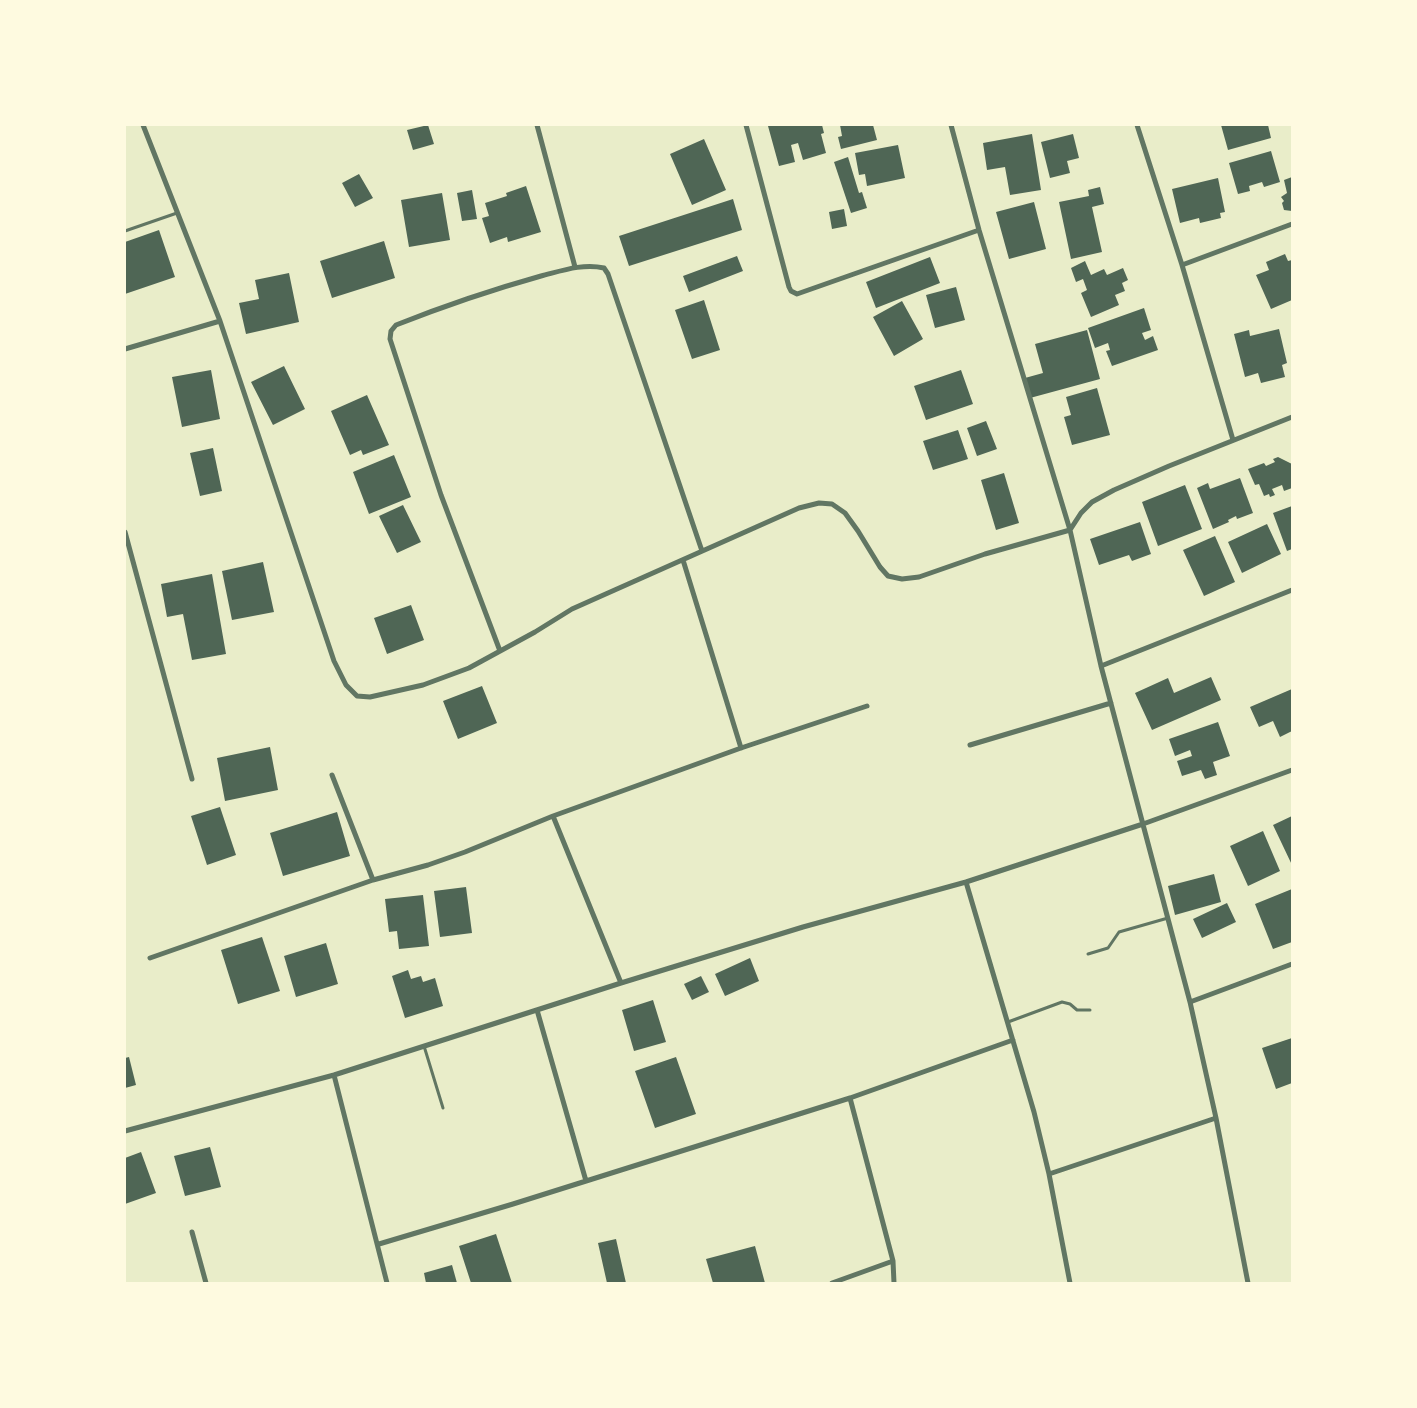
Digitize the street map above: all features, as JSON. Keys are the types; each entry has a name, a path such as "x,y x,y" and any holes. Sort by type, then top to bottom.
{"street":[{"path":"143,125 220,321 334,661 346,685 357,696 370,697 424,685 469,668 535,632 572,609 799,508 819,503 832,504 845,513 880,567 888,576 902,579 919,577 985,554 1070,530 1081,513 1092,502 1114,490 1292,417"},
{"path":"537,125 575,267"},
{"path":"746,125 789,287 791,291 797,294 979,230"},
{"path":"951,125 979,230 1070,530 1101,666 1190,1002 1216,1118 1248,1283"},
{"path":"1137,125 1182,265 1233,440"},
{"path":"1182,265 1292,224"},
{"path":"500,651 441,495 390,339 391,331 396,325 507,285 575,267 597,266 604,268 608,274 702,551"},
{"path":"125,349 220,321"},
{"path":"125,532 192,779"},
{"path":"683,560 741,748"},
{"path":"1101,666 1292,590"},
{"path":"970,745 1111,703"},
{"path":"150,958 373,880 428,865 553,816 741,748 868,706"},
{"path":"125,1131 334,1074 803,927 966,882 1143,824 1292,770"},
{"path":"332,775 373,880"},
{"path":"553,816 621,983"},
{"path":"966,882 1034,1112 1049,1174 1070,1283"},
{"path":"1190,1002 1292,964"},
{"path":"537,1010 586,1181"},
{"path":"378,1244 850,1098 1014,1040"},
{"path":"334,1074 387,1283"},
{"path":"850,1098 893,1261 894,1283"},
{"path":"1049,1174 1216,1118"},
{"path":"192,1232 206,1283"},
{"path":"832,1283 893,1261"}],"lane":[{"path":"125,231 178,213"},
{"path":"1088,954 1108,948 1119,932 1168,918"},
{"path":"1008,1022 1062,1002 1070,1004 1077,1010 1090,1010"},
{"path":"424,1046 443,1108"}],"building":[{"path":"428,125 434,144 413,150 407,130"},
{"path":"822,125 824,133 821,134 826,153 803,160 798,143 791,145 795,162 779,166 768,126"},
{"path":"840,125 873,125 877,140 841,149 838,137 842,136"},
{"path":"1221,125 1268,125 1271,138 1228,150"},
{"path":"1032,134 1041,190 1010,195 1005,167 987,170 983,143"},
{"path":"1073,134 1079,158 1067,161 1070,173 1050,178 1041,142"},
{"path":"704,139 726,190 692,205 670,154"},
{"path":"898,145 905,178 867,186 865,174 859,175 855,153"},
{"path":"1271,151 1280,182 1264,187 1262,182 1249,186 1250,191 1238,194 1229,163"},
{"path":"848,157 859,193 862,192 867,208 851,213 834,162"},
{"path":"359,174 373,198 355,207 342,183"},
{"path":"1292,177 1292,211 1284,210 1282,203 1284,201 1281,197 1287,193 1284,180"},
{"path":"1218,178 1225,212 1220,213 1221,218 1200,223 1199,218 1180,223 1172,189"},
{"path":"526,186 541,232 508,242 507,237 490,243 482,218 489,216 485,203 507,196 506,193"},
{"path":"1100,187 1104,204 1092,207 1102,252 1071,259 1059,202 1089,196 1088,190"},
{"path":"472,190 477,219 462,221 457,193"},
{"path":"442,193 450,240 409,247 401,200"},
{"path":"733,199 742,230 629,266 619,236"},
{"path":"1034,202 1046,249 1009,259 996,212"},
{"path":"844,209 847,226 832,229 829,212"},
{"path":"159,230 175,277 125,294 125,242"},
{"path":"384,241 395,278 332,298 320,261"},
{"path":"1285,254 1288,261 1292,260 1292,300 1271,309 1256,275 1269,270 1266,262"},
{"path":"737,256 743,271 689,292 683,276"},
{"path":"930,257 940,283 876,308 866,282"},
{"path":"1085,261 1091,275 1104,269 1107,275 1123,268 1128,280 1122,283 1125,291 1115,295 1119,305 1091,317 1081,293 1087,290 1083,279 1076,282 1071,268"},
{"path":"289,273 299,322 246,334 239,303 259,299 255,280"},
{"path":"956,287 965,320 935,328 926,295"},
{"path":"704,300 720,350 692,359 675,310"},
{"path":"902,301 923,339 894,356 873,317"},
{"path":"1144,308 1151,330 1142,333 1145,340 1153,336 1158,350 1112,366 1106,351 1110,350 1108,343 1095,348 1088,328"},
{"path":"1279,329 1287,363 1282,365 1285,377 1261,383 1258,373 1245,377 1234,334 1249,330 1250,336"},
{"path":"1087,330 1100,379 1030,398 1025,378 1043,373 1035,344"},
{"path":"284,366 305,409 273,425 251,382"},
{"path":"211,370 220,419 182,427 172,377"},
{"path":"961,370 973,404 926,420 914,386"},
{"path":"1097,388 1110,435 1072,445 1064,417 1071,415 1066,397"},
{"path":"367,395 389,445 363,455 361,450 350,455 331,411"},
{"path":"986,421 997,449 977,456 967,428"},
{"path":"958,430 968,459 933,470 923,441"},
{"path":"213,448 222,491 200,496 190,453"},
{"path":"394,455 411,497 369,514 353,472"},
{"path":"1278,457 1292,464 1292,488 1284,491 1282,485 1272,489 1275,495 1270,497 1269,494 1264,496 1259,484 1255,485 1248,469 1264,463 1266,466 1275,462 1273,459"},
{"path":"1004,473 1019,523 996,530 981,480"},
{"path":"1240,478 1253,513 1237,519 1236,516 1228,520 1229,522 1213,529 1197,488 1208,483 1210,489"},
{"path":"1185,485 1202,529 1158,546 1142,502"},
{"path":"403,505 421,542 397,553 379,516"},
{"path":"1292,506 1292,549 1287,551 1273,513"},
{"path":"1140,522 1151,554 1132,561 1129,555 1099,565 1090,539"},
{"path":"1267,524 1281,554 1242,573 1228,542"},
{"path":"1215,536 1235,582 1204,596 1183,550"},
{"path":"263,562 274,612 232,620 222,571"},
{"path":"212,574 226,654 192,660 183,614 167,617 161,584"},
{"path":"411,605 424,640 387,654 374,618"},
{"path":"1211,677 1221,700 1152,730 1135,693 1168,678 1174,693"},
{"path":"482,686 497,723 458,739 443,701"},
{"path":"1292,689 1292,731 1280,737 1273,721 1259,727 1250,707"},
{"path":"1218,722 1230,756 1213,762 1217,775 1205,779 1201,770 1182,776 1177,761 1192,756 1190,750 1175,756 1169,739"},
{"path":"270,747 278,790 225,801 217,758"},
{"path":"220,807 236,855 207,865 191,816"},
{"path":"337,812 350,856 283,876 270,833"},
{"path":"1292,816 1292,865 1273,825"},
{"path":"1263,831 1280,871 1248,886 1230,846"},
{"path":"1214,874 1221,902 1175,915 1168,886"},
{"path":"466,887 472,933 440,937 434,891"},
{"path":"1292,889 1292,942 1273,949 1255,904"},
{"path":"423,895 429,946 399,949 397,931 389,932 385,899"},
{"path":"1227,903 1236,922 1202,938 1193,919"},
{"path":"262,937 280,991 238,1004 221,950"},
{"path":"326,943 338,984 296,997 284,956"},
{"path":"750,958 759,981 725,996 715,974"},
{"path":"408,970 411,979 421,976 423,982 435,978 443,1006 405,1018 392,976"},
{"path":"701,976 709,992 692,1000 684,984"},
{"path":"653,1000 666,1042 634,1051 622,1010"},
{"path":"1292,1038 1292,1083 1276,1089 1262,1048"},
{"path":"129,1057 136,1085 125,1088 125,1058"},
{"path":"676,1057 696,1114 655,1128 635,1071"},
{"path":"210,1147 221,1187 185,1196 174,1156"},
{"path":"141,1152 156,1193 125,1204 125,1158"},
{"path":"496,1234 512,1283 471,1283 459,1246"},
{"path":"616,1239 626,1283 607,1283 598,1243"},
{"path":"755,1246 765,1283 713,1283 706,1259"},
{"path":"452,1265 457,1283 426,1283 424,1273"}]}
